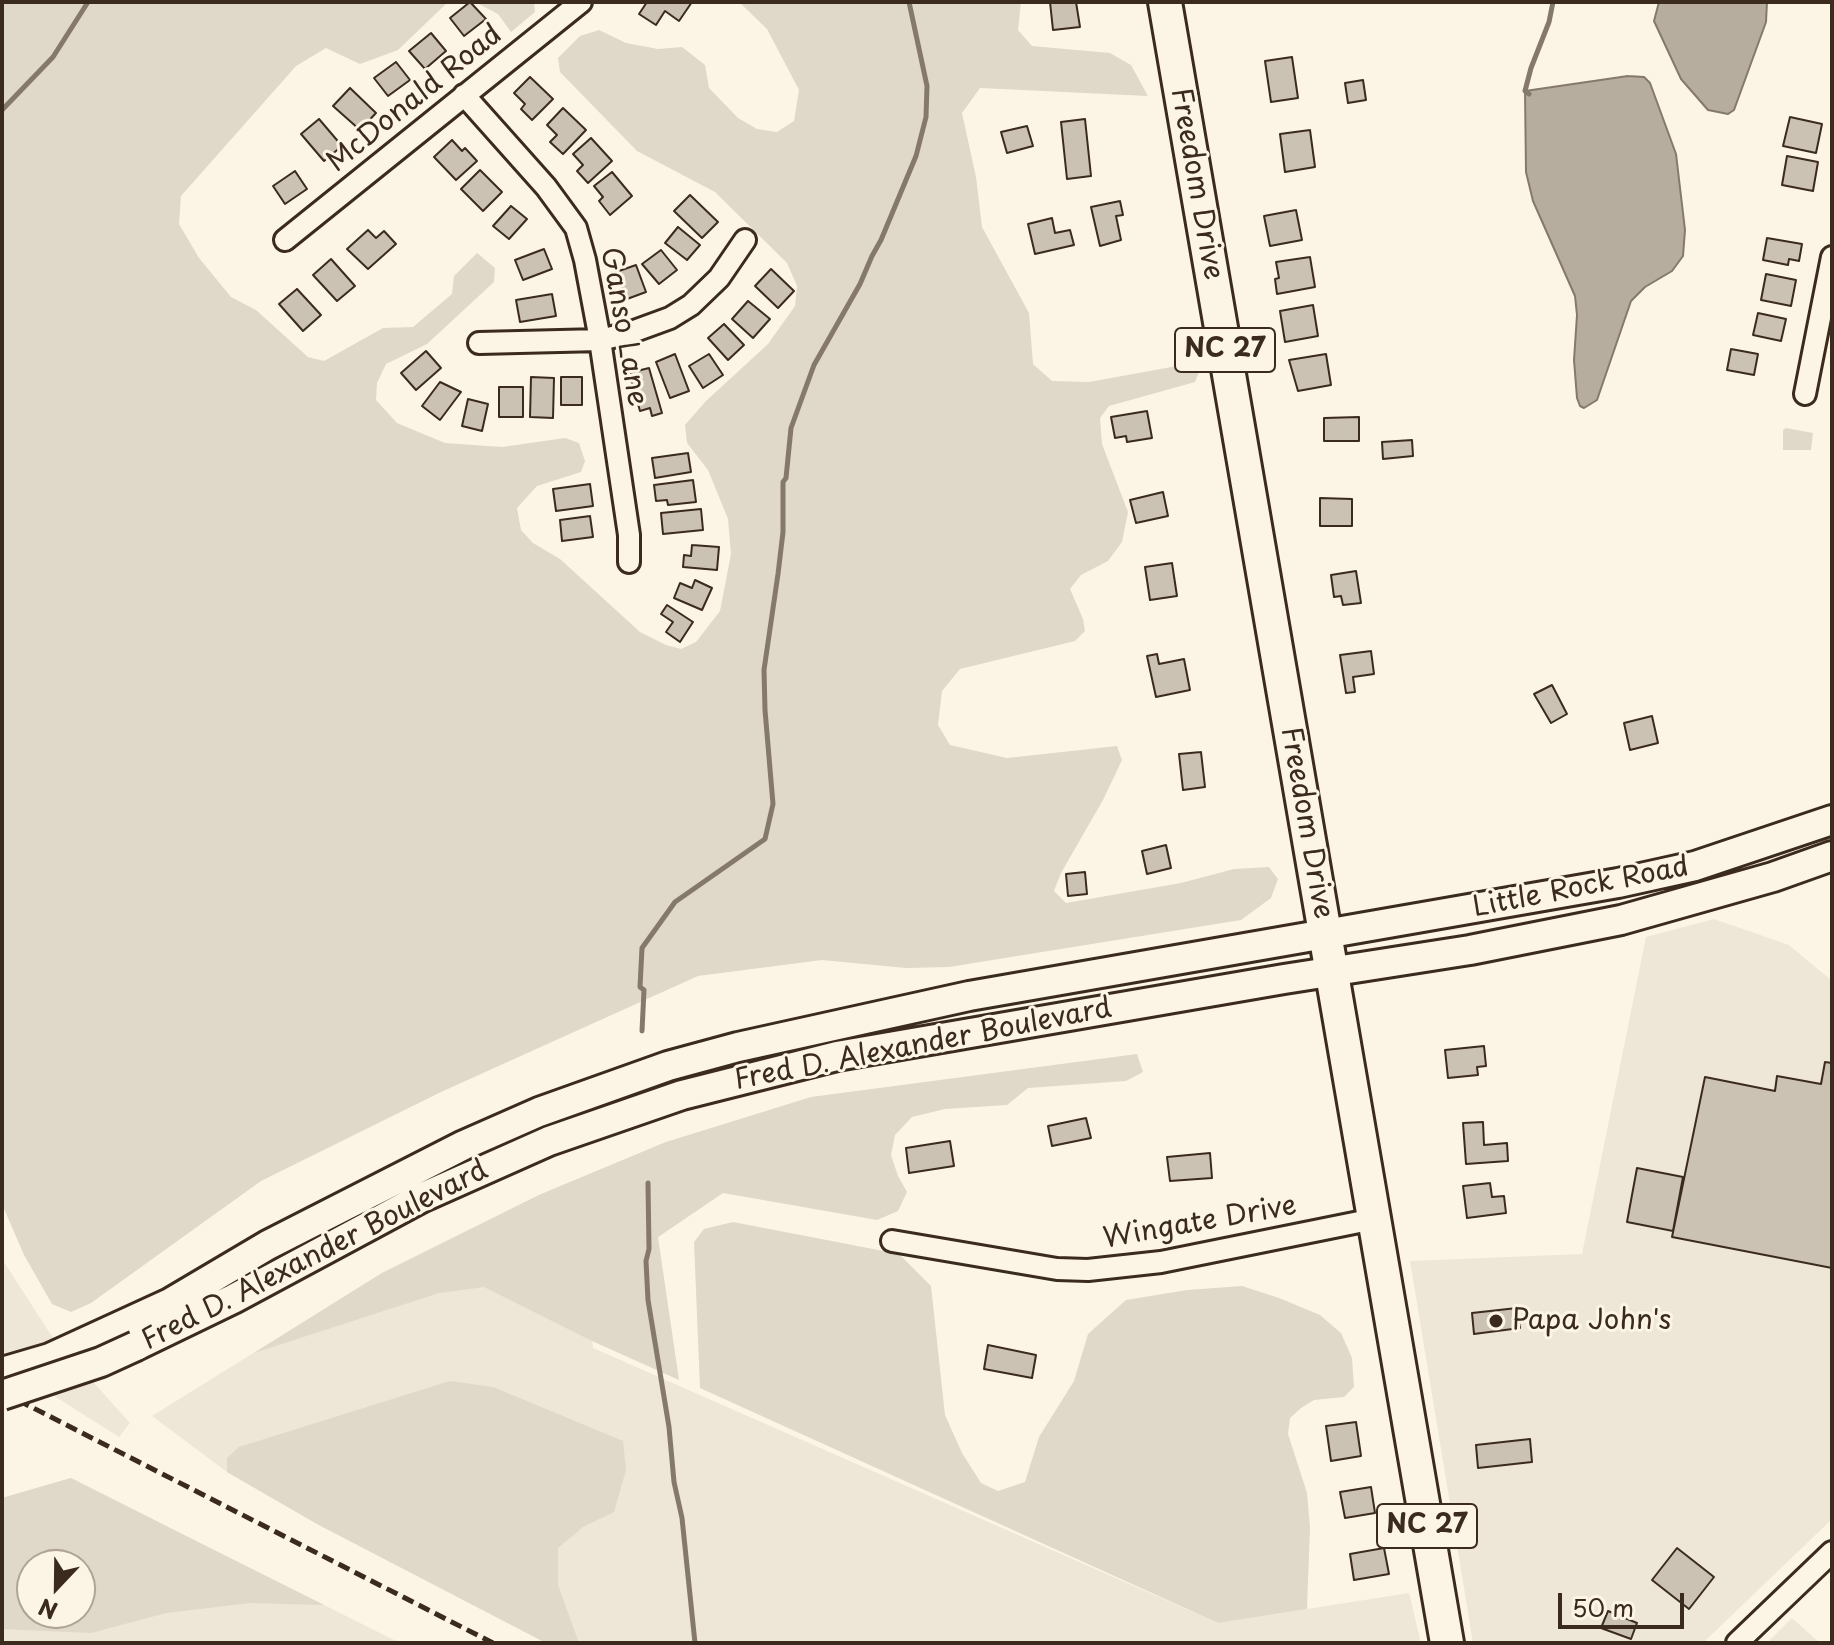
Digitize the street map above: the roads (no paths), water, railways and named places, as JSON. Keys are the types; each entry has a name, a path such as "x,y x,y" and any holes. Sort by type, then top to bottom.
{"main road":[{"name":"Freedom Drive","path":"1165,2 1447,1643"},
{"name":"Little Rock Road","path":"1325,935 1535,899 1680,869 1754,848 1832,820"},
{"name":"Little Rock Road","path":"1332,972 1470,950 1621,920 1773,877 1832,856"},
{"name":"Fred D. Alexander Boulevard","path":"2,1395 101,1362 170,1303 306,1225 464,1145 539,1112 668,1066 738,1047 969,996 1325,935"},
{"name":"Fred D. Alexander Boulevard","path":"2,1372 128,1336 233,1299 421,1198 549,1141 656,1103 837,1056 1332,972"}],"street":[{"name":"McDonald Road","path":"285,240 581,2"},
{"name":"Ganso Lane","path":"464,95 546,187 576,228 600,340 629,535 629,562"},
{"path":"479,343 600,340 670,318 691,305 719,278 745,240"},
{"path":"1805,394 1826,322 1832,257"},
{"name":"Wingate Drive","path":"892,1241 1057,1269 1088,1270 1161,1262 1374,1219"},
{"path":"1737,1643 1832,1552"}],"waterway":[{"path":"2,110 53,57 88,2"},
{"path":"642,1031 642,948 675,902 765,839 773,804 764,670 783,532 783,482 791,428 814,365 860,284 916,156 926,117 927,86 909,2"},
{"path":"1529,94 1525,91 1553,2"},
{"path":"648,1183 648,1300 682,1518 695,1643"}],"railway":[{"path":"2,1392 493,1643"}],"place":[{"name":"Papa John's","path":"1496,1321"}]}
